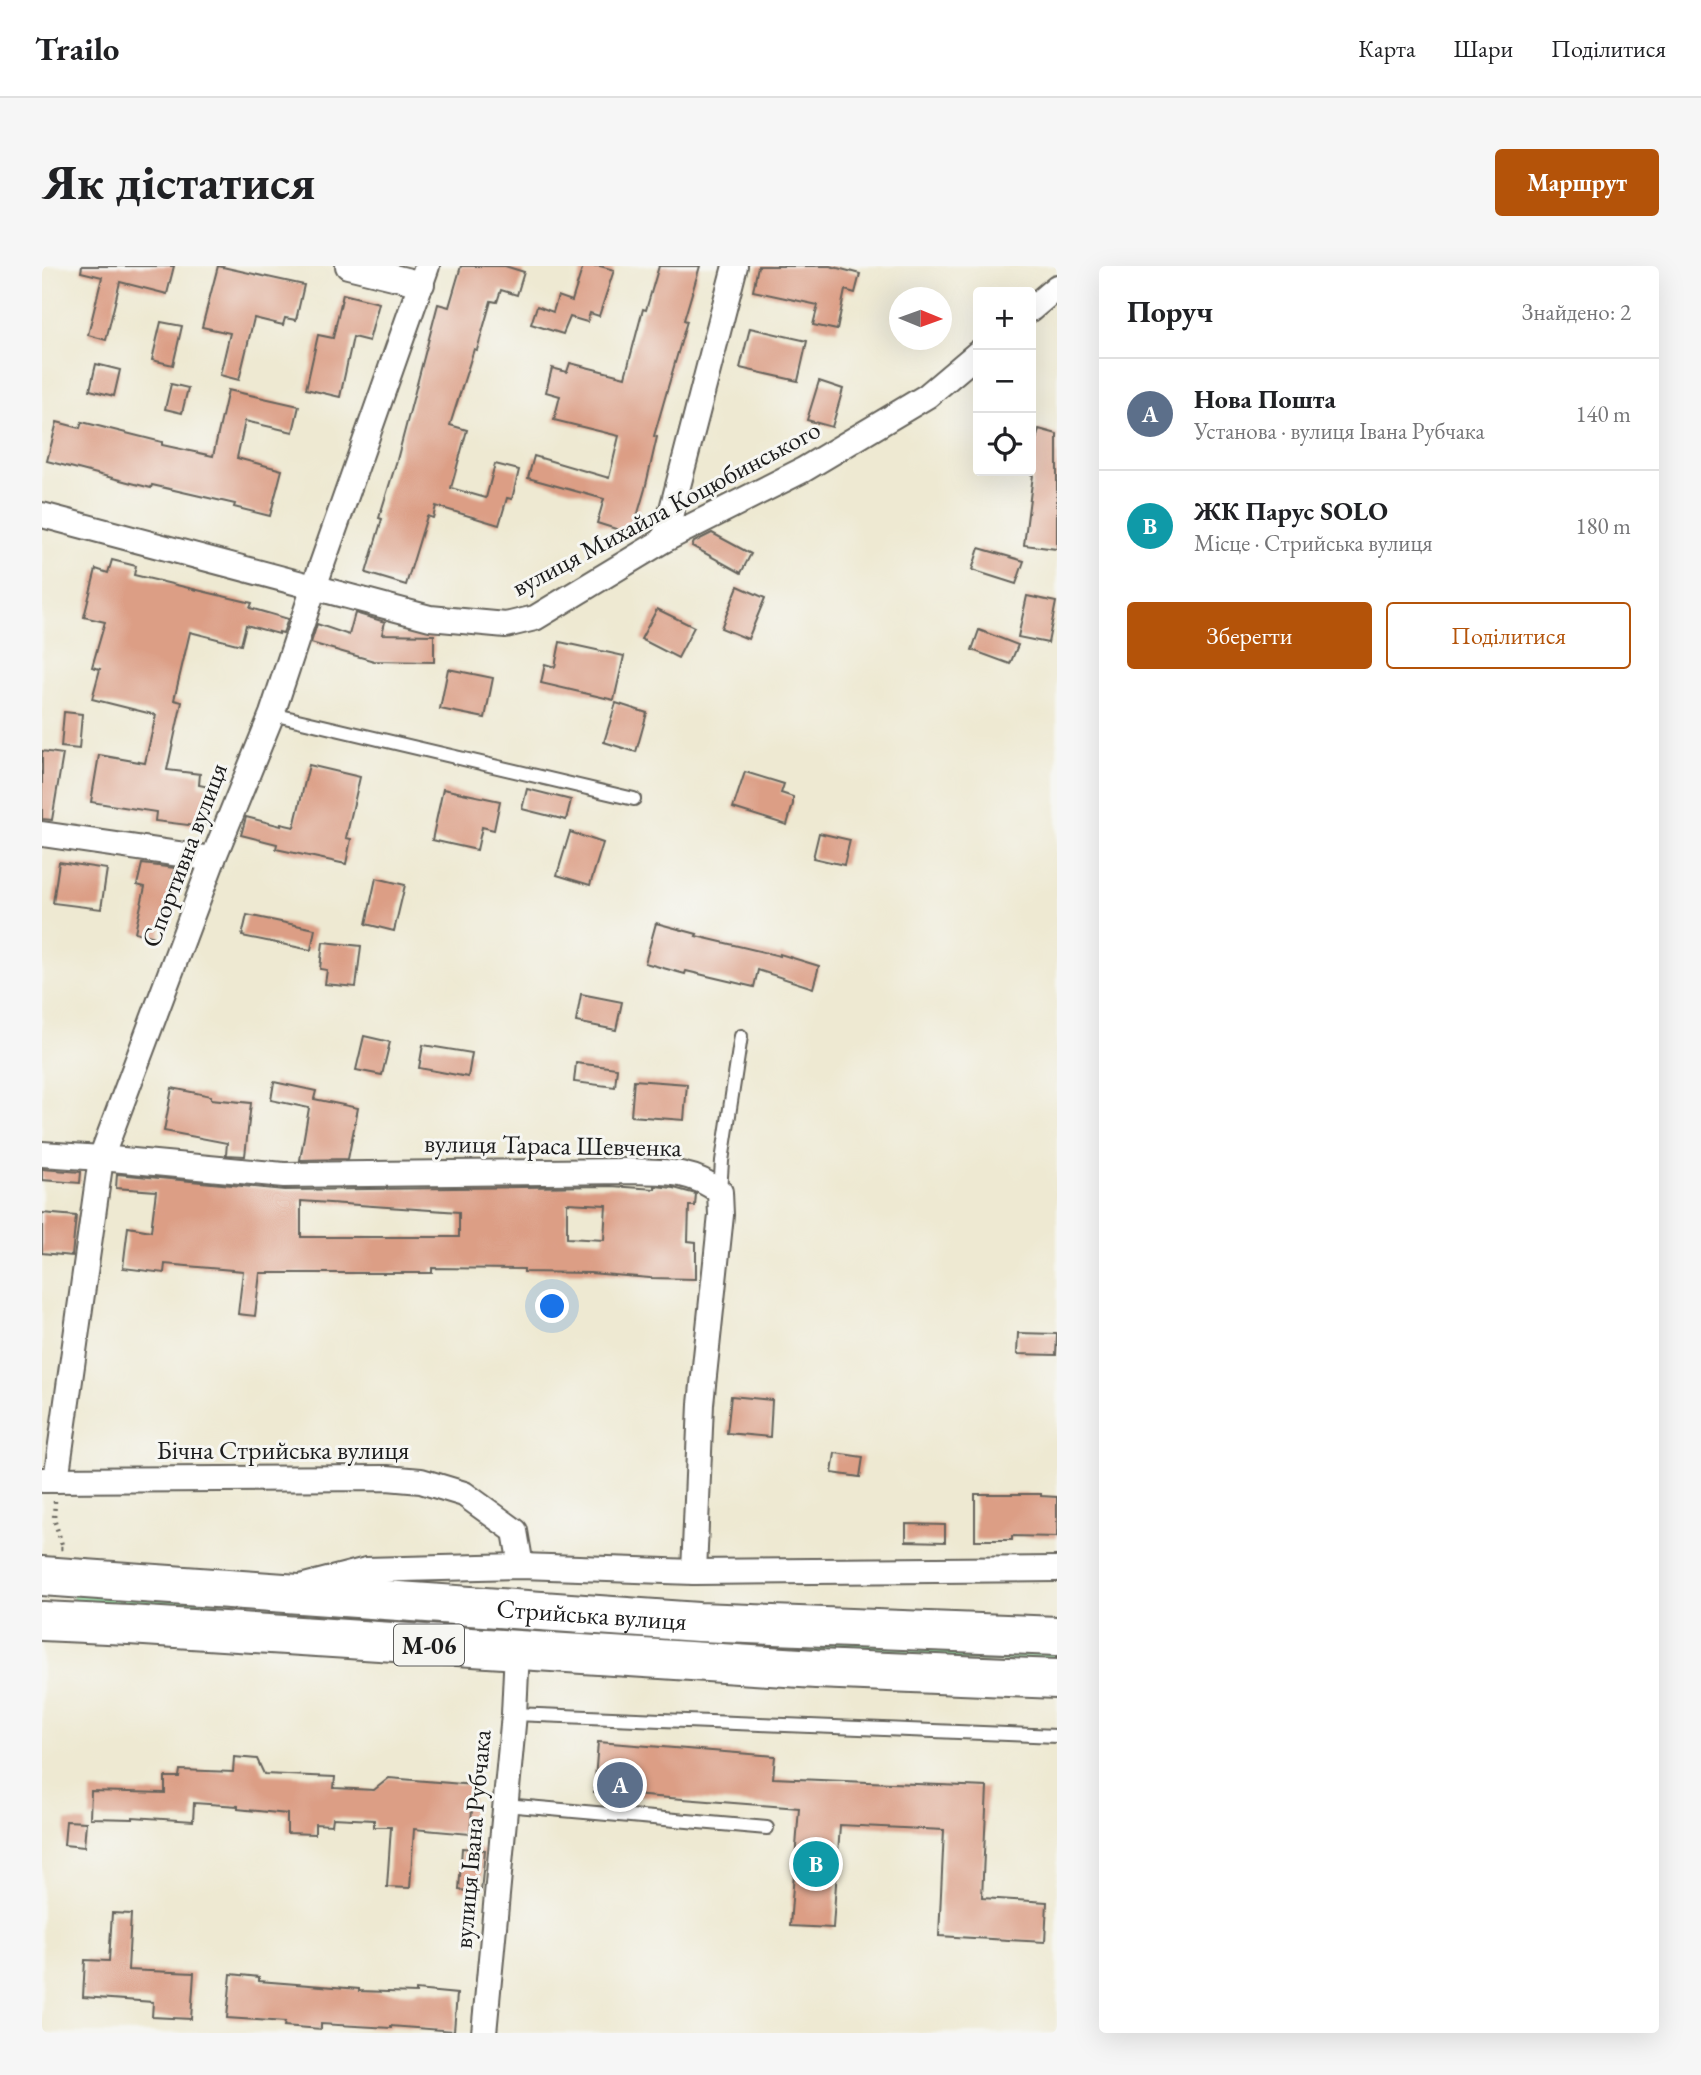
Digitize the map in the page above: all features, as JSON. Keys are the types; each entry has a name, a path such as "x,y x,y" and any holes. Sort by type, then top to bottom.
{"highway":[{"name":"Стрийська вулиця","path":"52,1562 283,1592 698,1622 1057,1636"},
{"name":"Стрийська вулиця","path":"42,1621 816,1669 1057,1679"}],"street":[{"path":"348,266 425,275"},
{"path":"664,540 734,266"},
{"name":"Спортивна вулиця","path":"49,1480 101,1158 213,859 272,714 314,587 425,275"},
{"path":"1036,305 1057,287"},
{"name":"вулиця Михайла Коцюбинського","path":"42,515 430,618 506,625 535,618 664,540 803,470 927,396 973,357"},
{"path":"42,834 213,859"},
{"name":"вулиця Тараса Шевченка","path":"42,1154 284,1175 667,1172 698,1177 720,1192"},
{"path":"694,1572 701,1404 721,1215 720,1192"},
{"name":"Бічна Стрийська вулиця","path":"49,1480 387,1478 421,1481 464,1494 515,1531 521,1566"},
{"path":"283,1592 366,1570 521,1566 694,1572 1057,1569"},
{"name":"вулиця Івана Рубчака","path":"484,2033 514,1714 517,1650"}],"lane":[{"path":"272,714 634,799"},
{"path":"720,1192 722,1161 741,1036"},
{"path":"514,1714 1057,1736"},
{"path":"505,1805 767,1828"}],"path":[{"path":"49,1480 54,1519 52,1562"}],"green space":[{"path":"73,1592 1057,1652 1057,1664 848,1656 73,1604"}],"building":[{"path":"82,266 174,266 167,294 120,282 106,340 88,335 102,277 81,272"},
{"path":"218,266 304,285 296,320 285,318 283,325 254,318 239,380 220,375 230,333 202,327"},
{"path":"461,266 505,266 524,272 517,295 501,290 497,302 491,301 477,350 474,349 450,425 467,430 451,488 486,498 495,464 519,470 512,499 507,498 499,525 436,506 433,518 427,516 406,585 366,573 438,304 449,307"},
{"path":"583,266 600,266 614,270 599,316 590,313 587,322 570,317 563,334 531,324 537,306 553,312 558,296 572,301"},
{"path":"659,266 700,266 654,436 657,437 632,534 597,523 604,499 528,478 534,456 609,478 619,436 554,420 560,396 546,392 552,368 567,372 570,363 625,377 643,309 646,310"},
{"path":"758,266 830,266 860,274 855,293 845,290 837,330 813,325 818,305 753,291"},
{"path":"343,294 379,303 369,341 353,337 340,397 306,389 318,335 333,338"},
{"path":"161,322 182,326 173,365 152,360"},
{"path":"750,328 807,341 798,381 740,368"},
{"path":"96,364 120,370 114,396 90,390"},
{"path":"819,381 843,389 832,427 807,420"},
{"path":"171,384 188,388 182,413 165,409"},
{"path":"228,390 299,406 293,432 245,421 237,458 282,470 270,516 234,507 235,504 152,485 151,488 47,461 57,422 80,428 82,422 162,442 162,445 213,456"},
{"path":"1039,429 1057,434 1057,549 1024,545 1033,476 1036,476 1036,441"},
{"path":"712,533 751,554 741,573 692,546 694,542"},
{"path":"979,548 1024,561 1016,584 972,570"},
{"path":"112,560 136,566 134,575 252,603 250,608 288,619 283,633 279,634 246,625 241,645 190,632 174,700 182,702 167,770 200,774 199,785 209,787 204,827 155,821 156,812 91,802 99,755 145,763 156,715 92,699 100,669 92,667 105,622 84,617 96,569 108,573"},
{"path":"738,586 765,598 748,639 721,628"},
{"path":"1027,596 1056,602 1048,643 1018,637"},
{"path":"657,609 694,627 678,658 641,639"},
{"path":"355,613 385,622 382,634 434,635 434,662 374,661 311,643 317,624 349,635"},
{"path":"979,630 1018,645 1010,664 972,650"},
{"path":"560,642 624,656 614,700 541,683 545,664 555,667"},
{"path":"448,669 493,678 485,718 440,709"},
{"path":"616,703 647,713 636,752 604,742"},
{"path":"64,712 82,714 79,749 61,747"},
{"path":"42,751 63,754 52,820 42,819"},
{"path":"309,765 360,777 346,838 351,839 346,864 276,849 277,844 241,835 246,817 294,827"},
{"path":"745,772 784,784 781,793 793,797 787,825 733,808"},
{"path":"443,789 500,801 494,830 482,827 477,850 432,840"},
{"path":"527,789 571,800 566,820 522,809"},
{"path":"570,832 603,843 590,885 557,875"},
{"path":"819,833 850,840 844,865 813,858"},
{"path":"59,862 107,869 101,909 53,903"},
{"path":"142,864 175,868 159,938 135,932 145,887 137,885"},
{"path":"376,878 405,885 394,931 366,924"},
{"path":"247,915 315,929 311,950 242,936"},
{"path":"656,923 697,934 696,936 780,954 819,966 813,988 758,970 754,987 686,971 685,974 645,963"},
{"path":"323,942 361,946 356,987 325,984 327,970 320,969"},
{"path":"581,994 622,1002 616,1030 576,1022"},
{"path":"364,1036 390,1042 382,1075 356,1070"},
{"path":"423,1045 472,1053 468,1077 419,1068"},
{"path":"576,1063 617,1068 615,1087 574,1082"},
{"path":"634,1080 687,1084 684,1120 631,1116"},
{"path":"274,1082 316,1091 314,1099 358,1108 348,1159 300,1160 309,1108 271,1100"},
{"path":"172,1088 211,1096 211,1099 251,1103 245,1156 226,1155 227,1143 164,1131"},
{"path":"42,1169 81,1172 80,1183 42,1180"},
{"path":"117,1174 284,1190 611,1186 674,1188 696,1194 695,1206 689,1206 688,1241 696,1242 696,1279 524,1272 524,1269 432,1268 432,1273 260,1273 255,1316 238,1314 243,1271 165,1264 164,1273 123,1268 128,1227 151,1231 156,1191 116,1188","holes":["301,1201 459,1212 459,1237 301,1237","567,1203 606,1205 604,1240 567,1238"]},
{"path":"42,1213 76,1216 72,1256 42,1253"},
{"path":"1018,1333 1057,1334 1056,1355 1017,1354"},
{"path":"731,1396 772,1400 770,1437 727,1433"},
{"path":"835,1453 863,1457 860,1477 832,1473"},
{"path":"975,1494 1041,1494 1057,1497 1057,1537 1012,1536 1012,1540 975,1540"},
{"path":"906,1524 945,1525 945,1542 906,1541"},
{"path":"598,1742 775,1756 773,1778 987,1787 982,1898 1047,1902 1045,1942 939,1936 944,1830 840,1825 833,1928 790,1926 799,1808 594,1792"},
{"path":"234,1757 257,1759 264,1774 335,1777 334,1788 374,1790 389,1778 474,1785 470,1834 414,1829 410,1888 387,1887 391,1827 374,1827 374,1820 333,1818 332,1825 315,1824 315,1834 287,1833 287,1814 238,1809 238,1806 194,1803 193,1821 133,1817 90,1818 91,1791 165,1793 165,1777 179,1777 180,1770 233,1772"},
{"path":"66,1821 86,1822 84,1847 64,1845"},
{"path":"462,1848 485,1850 481,1892 459,1890"},
{"path":"112,1913 131,1914 128,1970 194,1973 191,2019 152,2017 153,2002 83,1997 85,1960 109,1961"},
{"path":"231,1974 259,1977 259,1981 359,1991 416,1993 416,1990 457,1994 454,2031 321,2024 321,2029 284,2026 285,2022 227,2018"}],"place":[{"name":"Нова Пошта","path":"620,1785"},
{"name":"ЖК Парус SOLO","path":"816,1864"}]}
